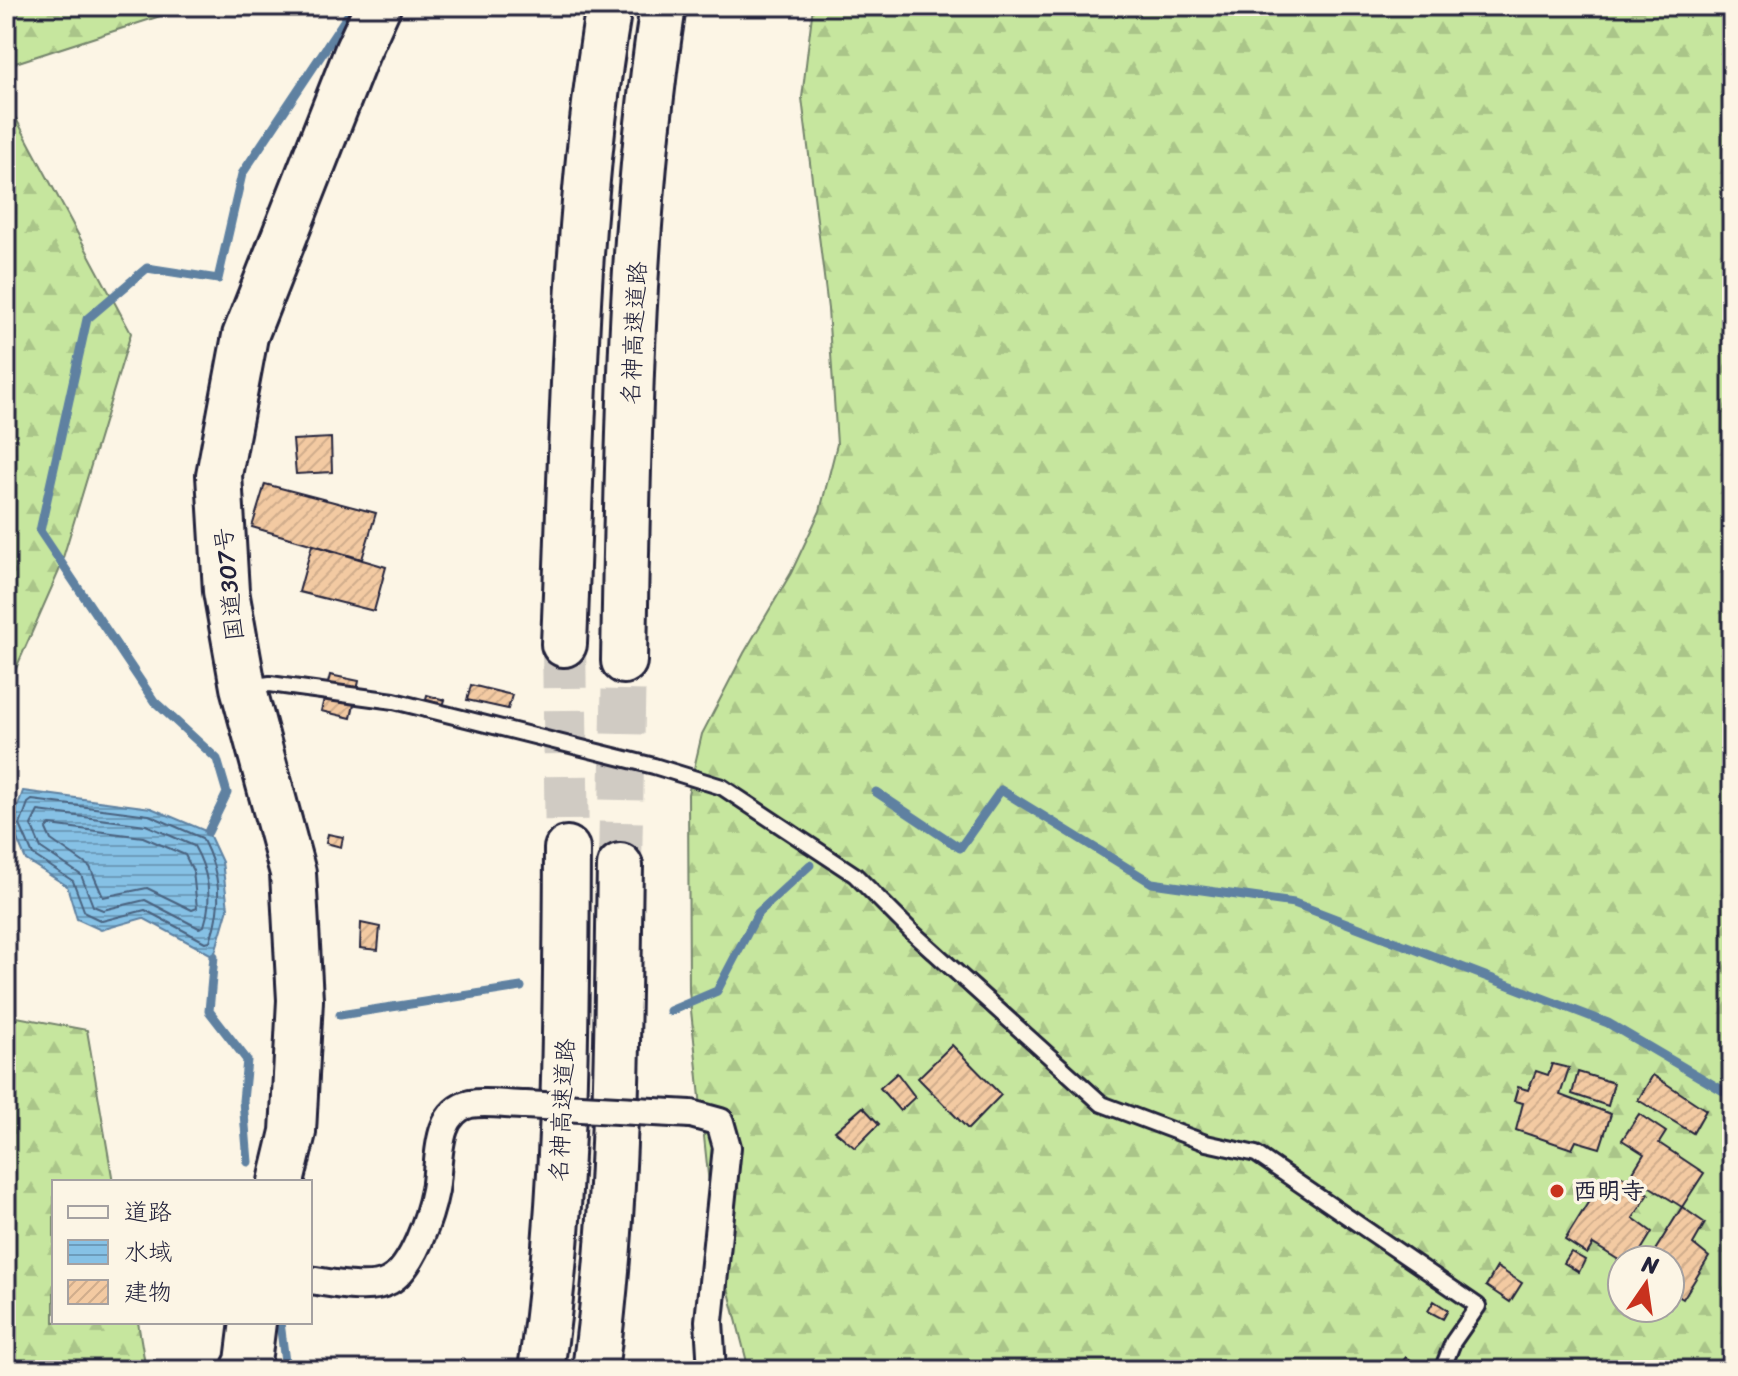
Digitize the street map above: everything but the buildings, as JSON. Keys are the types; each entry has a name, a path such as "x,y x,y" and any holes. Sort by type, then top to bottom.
{"highway":[{"name":"国道307号","path":"281,1180 293,1132 300,1000 293,873 243,687 226,591 219,475 245,336 378,6"},
{"path":"564,644 583,247 597,76 609,6"},
{"name":"名神高速道路","path":"624,661 629,436 638,252 651,83 663,6"},
{"name":"名神高速道路","path":"541,1370 558,1195 566,1040 567,849"},
{"path":"595,1370 611,1199 620,866"},
{"path":"244,1370 248,1362 253,1324"}],"street":[{"path":"312,1280 356,1286 388,1282 411,1260 435,1192 440,1139 449,1119 468,1104 691,1114 720,1122 727,1147 709,1321 712,1370"}],"lane":[{"path":"243,687 270,684 394,701 654,766 722,787 855,875 912,932 1102,1104 1206,1143 1256,1154 1478,1306 1453,1342 1442,1370"}],"green space":[{"path":"6,6 191,6 6,66"},
{"path":"813,6 1732,6 1732,1370 749,1370 714,1233 689,991 688,794 702,734 744,653 791,573 820,511 837,444 828,309 802,98"},
{"path":"6,100 131,333 59,571 6,691"},
{"path":"6,1015 87,1030 113,1180 52,1180 52,1324 138,1324 146,1370 6,1370"}],"water":[{"path":"23,791 151,808 208,832 222,862 228,908 214,956 143,918 101,930 77,919 67,886 26,860 11,825"}],"waterway":[{"path":"208,832 227,793 217,759 154,701 40,531 87,319 147,268 218,279 242,174 354,6"},
{"path":"876,792 960,848 1001,790 1152,883 1294,903 1608,1023 1732,1096"},
{"path":"670,1011 717,991 758,913 810,865"},
{"path":"214,956 209,1011 247,1060 243,1101 248,1162"},
{"path":"340,1015 521,987"},
{"path":"280,1324 286,1370"}],"tunnel":[{"path":"564,644 567,849"},
{"path":"620,866 624,661"}],"place":[{"name":"西明寺","path":"1557,1191"}]}
